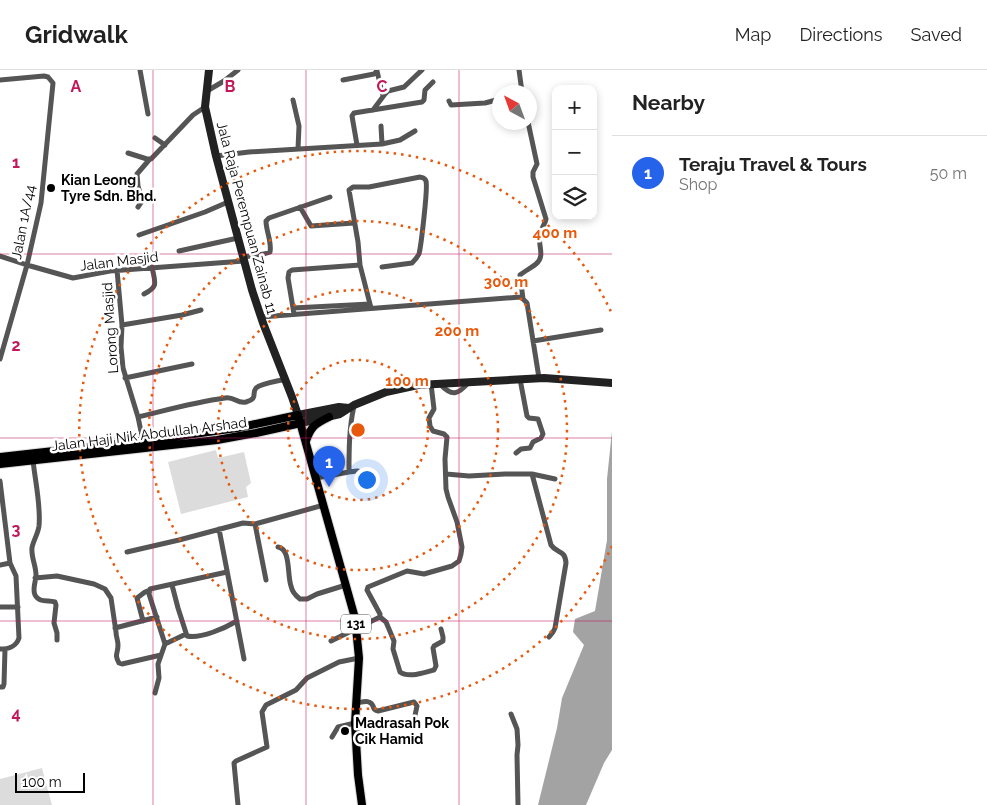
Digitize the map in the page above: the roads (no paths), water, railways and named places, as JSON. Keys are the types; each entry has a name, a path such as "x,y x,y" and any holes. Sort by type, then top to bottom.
{"main road":[{"name":"Jala Raja Perempuan Zainab 11","path":"209,70 205,107 216,156 252,290 300,419"},
{"path":"300,419 326,414 340,414 351,407 400,388 539,378 612,383"},
{"path":"292,397 303,408 326,414"},
{"path":"305,442 312,426 326,414"},
{"name":"Jalan Haji Nik Abdullah Arshad","path":"0,457 143,441 300,419"},
{"name":"Jalan Haji Nik Abdullah Arshad","path":"0,464 217,440 256,433 300,419"},
{"name":"131","path":"300,419 352,605 356,628 359,658 354,723 362,805"}],"street":[{"path":"140,70 148,114"},
{"path":"207,91 238,70"},
{"path":"377,70 383,96"},
{"path":"343,80 374,74 377,70"},
{"path":"372,110 388,92 404,87 422,70"},
{"path":"519,70 521,85"},
{"name":"Jalan 1A/44","path":"0,80 44,76 48,77 53,83 41,203 0,359"},
{"path":"357,145 352,115 422,102 425,90 433,82"},
{"path":"293,100 299,126 298,149"},
{"path":"449,101 451,105 492,101"},
{"path":"138,207 142,201 137,174 193,114 205,107"},
{"path":"381,126 382,144"},
{"path":"216,156 249,152 382,144 400,140 415,130"},
{"path":"523,299 520,275 536,264 541,256 539,235 546,223 533,177 537,164 530,130"},
{"path":"155,138 165,145"},
{"path":"128,153 149,160"},
{"path":"371,306 360,265 349,190 353,187 369,188 420,177 423,178 426,180 425,208 420,246 416,260 412,263 382,267"},
{"path":"330,197 300,207 311,226 354,223"},
{"path":"139,235 228,202"},
{"name":"Jalan Masjid","path":"0,256 74,278 117,270 235,263 269,253 271,248 266,221 269,218 300,207"},
{"path":"179,251 238,238"},
{"path":"294,314 288,278 288,274 292,270 360,265"},
{"path":"144,294 152,290 155,285 152,267"},
{"name":"Lorong Masjid","path":"117,270 122,325 121,347 125,378 138,417 143,441"},
{"path":"292,308 371,306 517,297 527,303 539,378"},
{"path":"261,317 371,306"},
{"path":"122,325 201,310"},
{"path":"534,341 601,330"},
{"path":"125,378 192,364"},
{"path":"138,417 225,398 232,398 240,403 244,403 253,399 255,390 258,387 286,379"},
{"path":"516,453 521,449 529,448 543,434 538,419 527,416 520,379"},
{"path":"435,384 434,409 429,418 430,426 433,430 447,437 445,459 446,489 457,522 462,547 459,561 452,566 424,574 407,571 368,587 367,590 380,617 386,622 394,641 393,649 400,672 405,675 434,670 436,666 433,648 443,641 441,629"},
{"path":"349,472 351,407"},
{"path":"33,460 39,517 39,528 32,546 35,564 34,592 40,600 55,602 54,622 57,640"},
{"path":"316,478 357,471 368,473"},
{"path":"446,474 469,476 532,474 556,479"},
{"path":"532,474 550,545 565,554 566,559 555,628 554,632 548,637"},
{"path":"0,481 10,563 16,576 19,638 17,644 11,648 2,649 4,684 0,687"},
{"path":"127,552 242,523 255,524 324,505"},
{"path":"255,524 266,580"},
{"path":"219,529 244,659"},
{"path":"278,547 284,550 290,585 300,599 307,599 317,594 346,586"},
{"path":"0,565 10,563"},
{"path":"143,621 137,598 144,592 150,589 227,572"},
{"path":"35,578 58,576 94,584 105,589 111,598 118,645 116,656 119,663 122,664 161,655"},
{"path":"172,585 188,637 218,631 237,621"},
{"path":"150,589 149,594 166,644"},
{"path":"0,607 18,607"},
{"path":"116,628 156,617"},
{"path":"331,641 380,617"},
{"path":"155,694 159,678 158,664 166,644 186,634"},
{"path":"238,805 234,763 267,747 262,715 264,707 296,690 308,678 339,662 359,658"},
{"path":"356,702 369,701 378,712 414,702 417,706 414,720"},
{"path":"511,714 517,729 518,805"},
{"path":"332,737 338,727 354,723"}],"place":[{"name":"Kian Leong Tyre Sdn. Bhd.","path":"51,188"},
{"name":"Teraju Travel & Tours","path":"329,487"},
{"name":"Madrasah Pok Cik Hamid","path":"345,731"}]}
